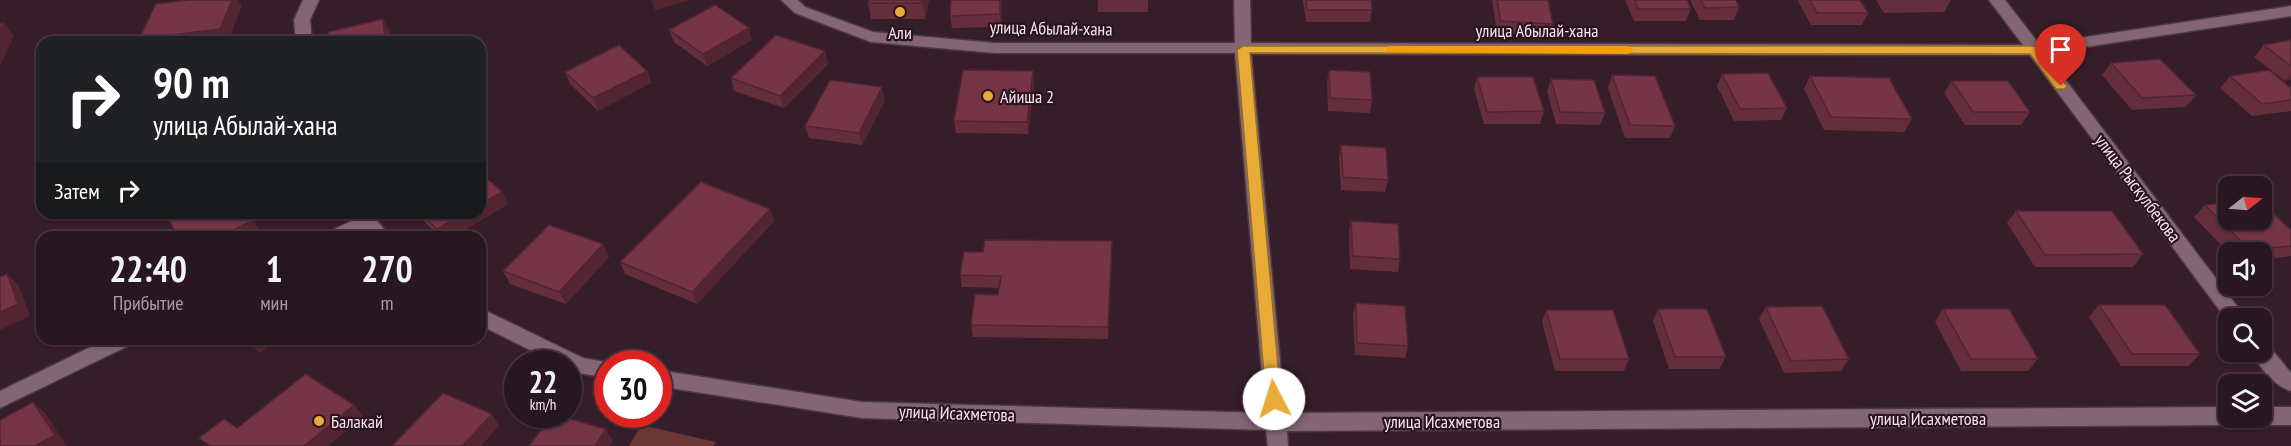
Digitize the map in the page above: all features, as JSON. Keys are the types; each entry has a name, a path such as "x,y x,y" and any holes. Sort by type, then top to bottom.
{"street":[{"path":"303,36 302,20 311,0"},
{"name":"улица Абылай-хана","path":"789,0 800,10 871,37 995,48 1243,50 2034,50 2291,11"},
{"path":"1242,0 1243,50 1278,446"},
{"name":"улица Рыскулбекова","path":"1997,0 2228,308"},
{"path":"343,231 360,219"},
{"path":"365,219 376,231"},
{"path":"486,319 580,366 594,368"},
{"path":"0,400 113,345"},
{"path":"2269,362 2280,376 2291,382"},
{"name":"улица Исахметова","path":"672,380 862,410 1276,423 2218,416"},
{"path":"2272,416 2291,416"}],"shaded area":[{"path":"639,428 654,428 716,442 713,446 629,446"}],"building":[{"path":"189,0 232,0 220,29 163,36 140,36 156,4"},
{"path":"869,0 923,0 923,3 868,3"},
{"path":"951,0 1000,0 1000,14 950,16"},
{"path":"1306,0 1371,0 1372,10 1307,10"},
{"path":"1497,0 1548,0 1553,24 1501,21"},
{"path":"1635,0 1687,0 1691,9 1638,9"},
{"path":"1701,0 1736,0 1739,7 1705,8"},
{"path":"1810,0 1860,0 1868,13 1817,13"},
{"path":"715,5 749,28 703,54 669,30"},
{"path":"383,19 384,36 328,36 328,32"},
{"path":"776,35 825,51 780,96 731,78"},
{"path":"2291,40 2291,66 2264,45"},
{"path":"619,45 647,71 593,98 565,72"},
{"path":"2160,59 2196,95 2142,98 2111,63"},
{"path":"963,70 1033,71 1027,122 954,121"},
{"path":"1329,70 1370,72 1372,100 1330,98"},
{"path":"2269,70 2291,88 2291,100 2262,104 2230,76"},
{"path":"1768,73 1787,108 1740,109 1722,74"},
{"path":"1612,75 1655,76 1675,126 1630,125"},
{"path":"1810,76 1889,78 1912,119 1831,117"},
{"path":"1477,77 1533,77 1544,111 1487,112"},
{"path":"1551,79 1594,80 1605,113 1560,112"},
{"path":"830,80 882,87 859,133 805,126"},
{"path":"1952,81 2008,81 2030,112 1973,112"},
{"path":"1341,145 1386,148 1388,180 1343,177"},
{"path":"486,177 502,192 486,201"},
{"path":"701,182 770,209 692,292 620,262"},
{"path":"2218,203 2218,218 2205,205"},
{"path":"2016,211 2112,211 2143,254 2045,255"},
{"path":"2272,212 2291,230 2291,246 2272,248 2272,242 2242,242 2230,230 2272,230"},
{"path":"169,219 251,219 252,221 231,231 175,231"},
{"path":"427,219 455,219 437,229"},
{"path":"1351,221 1398,224 1400,259 1353,256"},
{"path":"549,225 603,244 559,292 503,271"},
{"path":"985,240 1112,241 1108,327 971,325 975,294 998,295 1001,276 960,275 964,252 983,252"},
{"path":"7,274 18,304 0,312 0,277"},
{"path":"1356,303 1405,306 1408,346 1357,343"},
{"path":"2099,305 2165,305 2200,354 2132,354"},
{"path":"1822,306 1849,359 1791,361 1766,307"},
{"path":"1658,309 1707,309 1726,357 1675,357"},
{"path":"1943,309 2009,309 2038,359 1971,359"},
{"path":"1546,310 1613,310 1629,359 1560,359"},
{"path":"306,374 354,405 304,446 208,446 199,438 224,419 237,428"},
{"path":"443,393 492,414 462,446 392,446"},
{"path":"33,402 55,435 35,446 0,446 0,420"},
{"path":"582,422 594,426 594,428 606,429 595,446 529,446 542,428 582,428"}],"slow traffic":[{"path":"1391,50 1628,50"}],"place":[{"name":"Али","path":"900,12"},
{"name":"Айиша 2","path":"988,96"},
{"name":"Балакай","path":"319,421"}],"route":[{"path":"1274,399 1243,50 2034,50 2061,86"}]}
